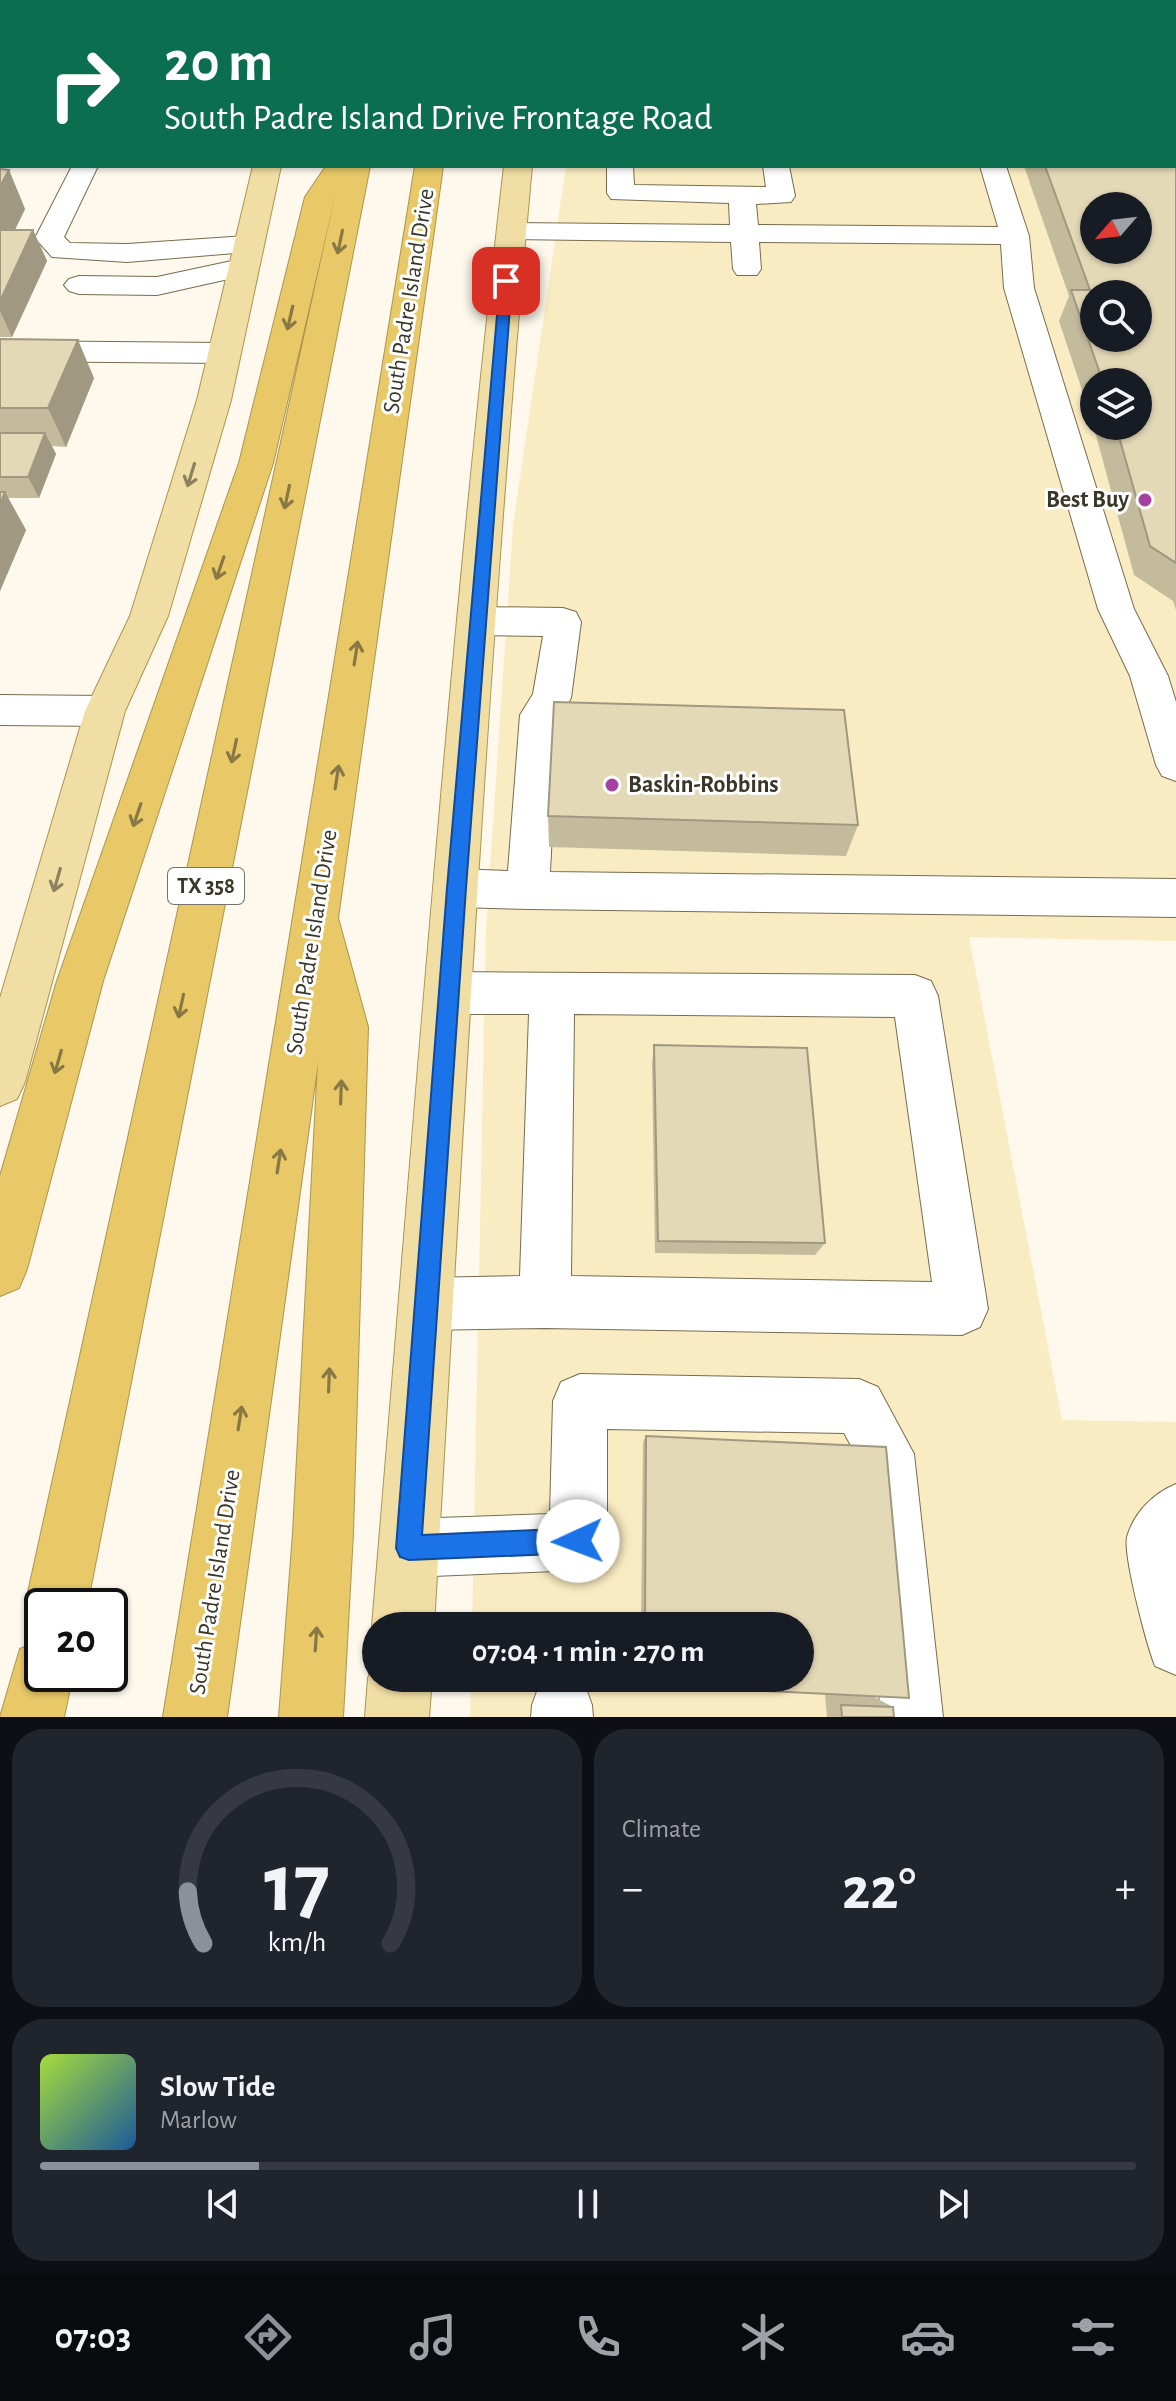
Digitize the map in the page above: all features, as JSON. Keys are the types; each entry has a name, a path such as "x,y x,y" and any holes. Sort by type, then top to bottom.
{"highway":[{"path":"0,1269 80,981 256,463 319,197 339,168"},
{"name":"TX 358","path":"60,1588 356,168"},
{"name":"South Padre Island Drive","path":"195,1717 429,168"},
{"path":"311,1717 323,1533 344,1027 317,910"},
{"path":"32,1717 37,1692"}],"main road":[{"path":"0,1082 105,711 149,616 214,400 244,256 266,168"},
{"path":"404,1612 456,888 517,168"},
{"path":"397,1717 399,1692"}],"street":[{"path":"84,168 49,238 62,251 244,256"},
{"path":"620,168 621,193 781,196 776,168"},
{"path":"994,168 1015,236 1019,288 1116,609 1149,676 1176,765"},
{"path":"742,195 747,269"},
{"path":"511,231 744,236 1015,236"},
{"path":"79,285 157,286 244,256"},
{"path":"0,351 224,353"},
{"path":"478,621 563,622 552,698 539,715 528,890"},
{"path":"0,710 105,711"},
{"path":"456,888 1176,898"},
{"path":"426,1304 545,1302 962,1309 915,996 449,993"},
{"path":"545,1302 552,994"},
{"path":"409,1548 578,1541 580,1401 859,1406 886,1454 912,1717"},
{"path":"1176,1512 1155,1540 1176,1645"}],"shaded area":[{"path":"566,168 1176,168 1176,941 969,937 1062,1420 1176,1422 1176,1717 470,1717 471,1692 814,1692 814,1612 472,1612 486,928 513,525"}],"building":[{"path":"1046,168 1176,168 1176,563 1150,546 1120,440 1152,440 1152,368 1098,368 1093,352 1152,352 1152,280 1086,280 1081,264 1152,264 1152,192 1080,192 1080,262"},
{"path":"0,169 9,170 0,186"},
{"path":"0,230 33,230 0,301"},
{"path":"1071,290 1080,290 1080,316"},
{"path":"0,339 78,340 48,408 0,408"},
{"path":"0,433 45,433 28,477 0,477"},
{"path":"554,702 844,710 858,825 548,816"},
{"path":"654,1045 807,1048 825,1243 658,1241"},
{"path":"646,1436 886,1447 909,1698 787,1692 814,1692 814,1612 645,1612"},
{"path":"841,1705 893,1707 894,1717 842,1717"}],"place":[{"name":"Best Buy","path":"1145,500"},
{"name":"Baskin-Robbins","path":"612,785"}],"route":[{"path":"506,281 456,888 409,1548 578,1541"}]}
